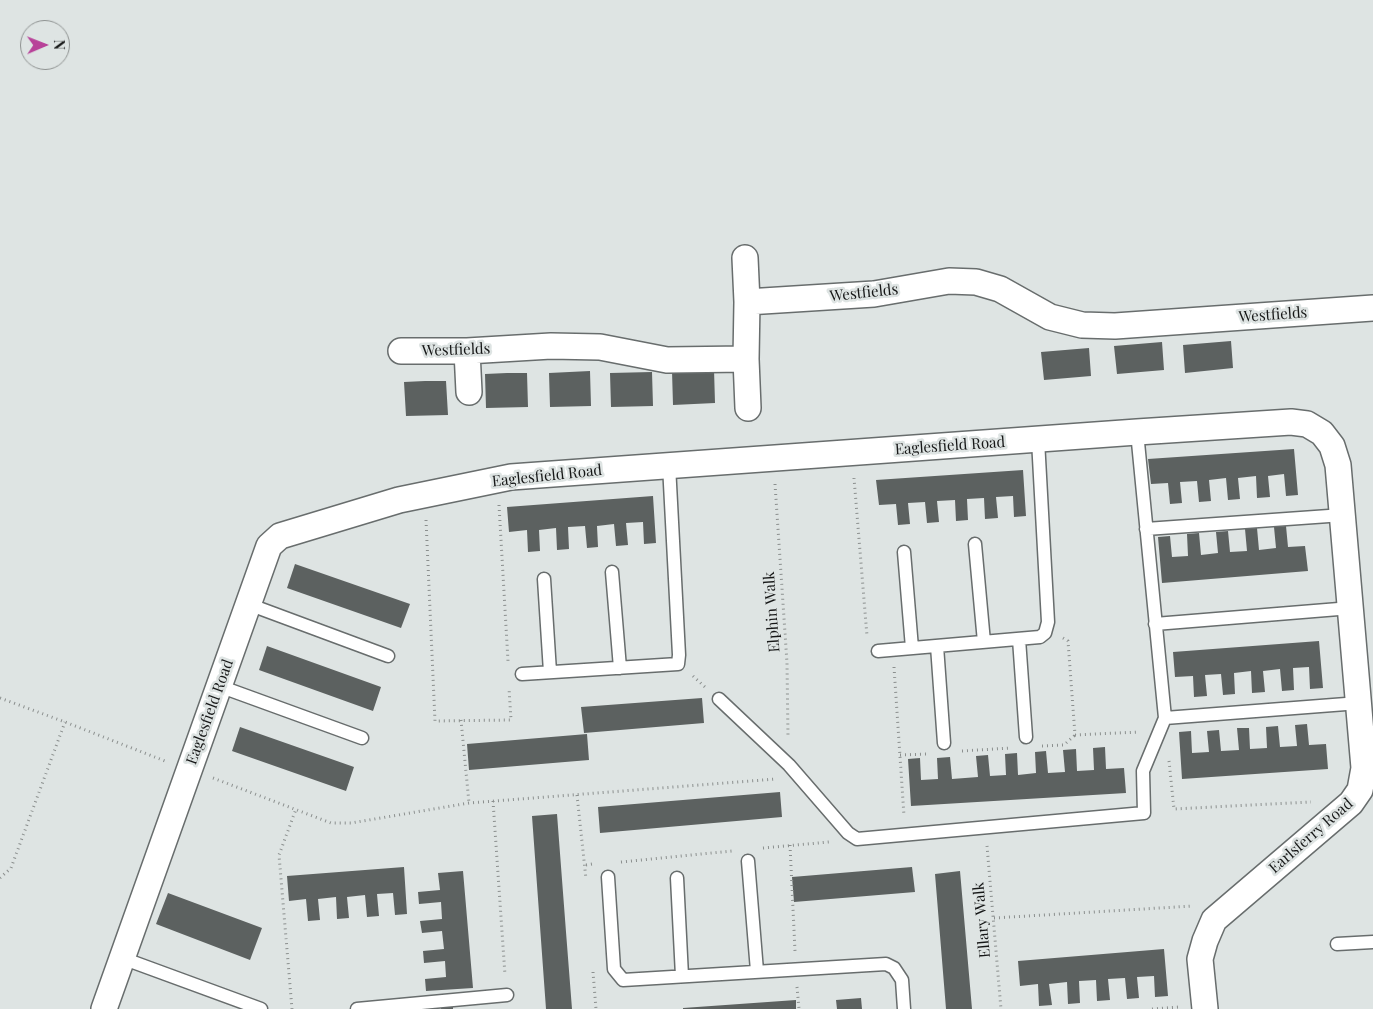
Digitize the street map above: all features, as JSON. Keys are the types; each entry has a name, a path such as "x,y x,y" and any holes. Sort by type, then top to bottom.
{"street":[{"path":"745,258 748,408"},
{"name":"Westfields","path":"747,302 874,294 949,281 976,282 1000,289 1050,317 1082,325 1115,326 1373,308"},
{"name":"Westfields","path":"401,352 551,346 600,347 667,360 746,359"},
{"path":"467,350 469,392"},
{"name":"Eaglesfield Road","path":"104,1009 269,546 280,536 399,500 512,477 1291,422 1307,424 1322,433"},
{"name":"Earlsferry Road","path":"1206,1009 1200,959 1205,940 1214,920 1354,800 1360,790 1364,768 1338,465 1332,446 1322,433"}],"lane":[{"path":"718,699 789,765 848,833 857,839 1144,813 1143,771 1165,718 1137,432"},
{"path":"878,651 1040,637 1045,633 1048,622 1038,440"},
{"path":"522,674 678,664 670,465"},
{"path":"1146,530 1343,515"},
{"path":"975,544 984,642"},
{"path":"904,552 912,648"},
{"path":"612,572 620,668"},
{"path":"544,579 550,672"},
{"path":"248,604 388,656"},
{"path":"1155,624 1351,608"},
{"path":"1020,639 1026,737"},
{"path":"937,646 944,743"},
{"path":"219,686 362,738"},
{"path":"1165,718 1359,703"},
{"path":"748,861 757,971"},
{"path":"608,877 614,969 623,980 886,964 894,968 902,980 904,1009"},
{"path":"677,878 682,976"},
{"path":"1337,944 1373,942"},
{"path":"122,958 261,1009"},
{"path":"357,1009 507,995"}],"path":[{"path":"852,452 868,649 878,651"},
{"name":"Elphin Walk","path":"773,458 787,663 789,765"},
{"path":"498,480 508,662"},
{"path":"425,495 435,721 511,720 509,682"},
{"path":"1047,627 1068,641 1075,735"},
{"path":"893,649 905,836"},
{"path":"678,664 718,699"},
{"path":"0,698 160,759"},
{"path":"1165,718 1174,809 1354,800"},
{"path":"461,720 469,803"},
{"path":"0,878 11,868 65,722"},
{"path":"1035,747 1064,745 1075,735 1160,731"},
{"path":"958,752 1015,748"},
{"path":"900,755 928,754"},
{"path":"190,769 331,822 351,824 469,803 799,777"},
{"path":"577,795 587,884"},
{"path":"493,801 507,995"},
{"path":"292,1009 280,855 296,809"},
{"name":"Ellary Walk","path":"985,828 1001,1009"},
{"path":"756,849 857,839"},
{"path":"790,846 796,969"},
{"path":"617,862 739,850"},
{"path":"586,865 600,864"},
{"path":"994,918 1193,906 1220,914"},
{"path":"593,971 596,1009"}],"building":[{"path":"1231,341 1233,368 1185,373 1183,345"},
{"path":"1162,342 1164,370 1117,374 1114,346"},
{"path":"1089,348 1091,376 1044,380 1041,352"},
{"path":"714,369 715,403 673,405 672,371"},
{"path":"590,371 591,406 550,407 549,373"},
{"path":"652,372 653,406 611,407 610,373"},
{"path":"527,373 528,407 486,408 485,374"},
{"path":"446,381 448,415 406,416 404,382"},
{"path":"1294,449 1298,495 1286,496 1284,474 1268,476 1270,497 1257,498 1256,476 1238,478 1240,499 1228,500 1226,478 1209,480 1211,501 1199,502 1197,481 1180,482 1182,503 1170,504 1168,483 1151,484 1148,459"},
{"path":"1023,470 1026,516 1014,517 1013,496 996,497 998,518 985,519 984,498 967,499 968,520 956,521 955,500 937,501 939,522 927,523 925,502 908,503 910,524 898,525 896,504 879,505 876,480"},
{"path":"653,496 656,543 644,544 643,522 626,523 628,545 616,546 614,524 597,526 598,547 587,548 585,526 568,527 569,549 557,550 556,528 539,530 540,551 528,552 527,530 509,532 507,507"},
{"path":"1286,526 1288,547 1305,546 1308,571 1162,583 1158,537 1170,536 1172,557 1188,556 1187,534 1199,533 1201,555 1218,553 1216,532 1228,531 1230,552 1247,551 1245,529 1257,528 1259,550 1276,548 1274,527"},
{"path":"295,564 410,604 401,628 287,588"},
{"path":"1319,641 1323,688 1310,689 1309,667 1293,668 1294,690 1282,691 1280,669 1263,671 1265,692 1252,693 1251,671 1234,673 1235,694 1223,695 1221,674 1205,675 1207,696 1194,697 1193,676 1175,677 1173,652"},
{"path":"267,646 381,687 373,711 259,670"},
{"path":"702,698 704,723 584,733 581,707"},
{"path":"1307,724 1309,745 1326,744 1328,769 1182,779 1179,732 1191,731 1192,753 1209,752 1207,731 1219,730 1221,751 1239,750 1237,728 1249,728 1250,749 1267,748 1266,727 1278,726 1280,747 1297,746 1295,725"},
{"path":"240,727 354,767 346,791 232,751"},
{"path":"587,734 589,760 469,770 467,744"},
{"path":"1105,747 1106,769 1124,768 1126,793 911,806 908,759 920,758 921,780 938,779 937,758 950,757 952,779 978,777 976,756 988,755 990,776 1006,775 1005,754 1017,753 1018,775 1036,773 1035,752 1046,751 1048,773 1065,772 1063,750 1076,749 1077,771 1094,770 1093,748"},
{"path":"780,792 782,817 600,833 598,807"},
{"path":"557,814 572,1009 546,1009 532,816"},
{"path":"404,867 407,914 395,915 393,893 377,894 379,916 367,917 365,895 347,897 349,918 337,919 336,897 318,899 320,920 308,921 306,899 289,901 287,876"},
{"path":"912,867 915,892 794,902 792,877"},
{"path":"463,871 473,988 426,991 425,979 446,977 445,961 424,963 423,951 444,949 442,931 422,933 420,921 442,919 441,902 419,904 418,892 440,890 438,873"},
{"path":"960,871 972,1009 946,1009 935,874"},
{"path":"168,893 262,928 250,960 156,924"},
{"path":"1164,949 1168,996 1155,997 1154,976 1137,977 1139,998 1127,999 1125,978 1108,979 1110,1000 1097,1001 1096,980 1079,981 1080,1003 1068,1004 1067,982 1049,984 1052,1005 1039,1006 1038,984 1020,986 1018,961"},
{"path":"861,998 862,1009 837,1009 836,1000"},
{"path":"796,1000 796,1009 683,1009 683,1008"},
{"path":"453,1006 453,1009 441,1009 441,1007"}]}
